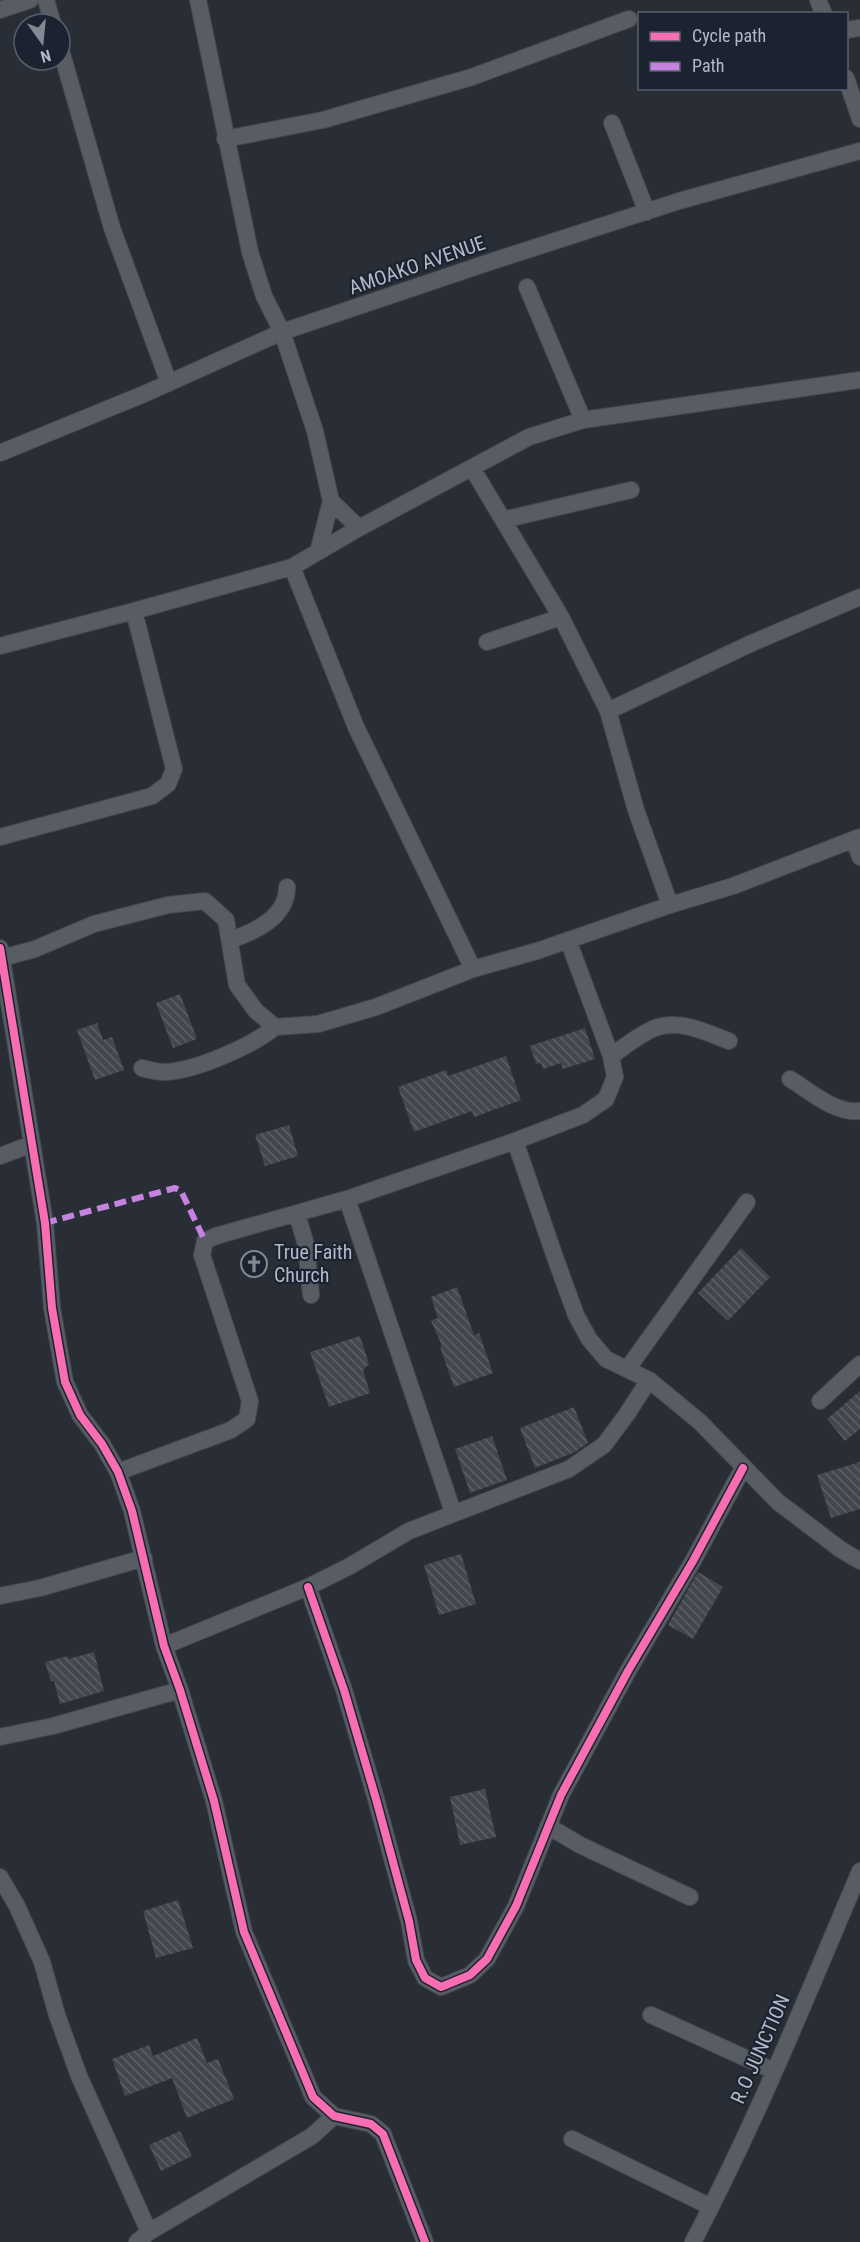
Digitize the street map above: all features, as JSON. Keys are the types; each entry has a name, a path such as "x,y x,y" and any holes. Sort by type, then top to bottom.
{"street":[{"path":"0,10 30,0"},
{"path":"198,0 250,252 264,296 282,332 315,431 331,501 318,552"},
{"path":"225,139 323,120 461,80 629,19"},
{"path":"67,72 112,228 169,383"},
{"path":"848,84 860,119"},
{"path":"612,123 647,212"},
{"name":"AMOAKO AVENUE","path":"0,453 169,383 282,332 647,212 860,151"},
{"path":"527,287 583,420"},
{"path":"0,646 292,567 359,528 529,437 583,420 860,380"},
{"path":"472,468 561,617 608,711 636,810 670,905"},
{"path":"502,520 631,490"},
{"path":"331,501 359,528"},
{"path":"292,567 356,727 473,969"},
{"path":"608,711 752,643 860,597"},
{"path":"0,837 152,796 168,784 174,769 134,611"},
{"path":"487,642 561,617"},
{"path":"142,1068 163,1072 179,1070 238,1050 260,1039 275,1027 318,1024 376,1007 473,969 537,951 733,886 857,838 860,857"},
{"path":"231,940 250,933 281,910 287,898 288,887"},
{"path":"275,1027 256,1011 237,985 226,920 205,901 168,905 94,924 35,949 1,953 45,1223 52,1308 65,1382 80,1415 102,1443 118,1472 132,1511 164,1646 214,1801 244,1932 313,2097 334,2116 371,2124 383,2134 425,2242"},
{"path":"118,1472 231,1430 247,1419 250,1401 202,1255 206,1241 216,1236 348,1199 515,1141 583,1115 606,1099 615,1077 611,1056 568,940"},
{"path":"611,1056 654,1028 687,1026 729,1041"},
{"path":"790,1079 837,1108 853,1112 860,1111"},
{"path":"515,1141 576,1315 589,1339 606,1359 649,1380 700,1422 778,1502 840,1550 860,1561"},
{"path":"0,1156 32,1144"},
{"path":"348,1199 453,1512"},
{"path":"628,1368 747,1202"},
{"path":"297,1214 306,1245 311,1295"},
{"path":"820,1401 860,1364"},
{"path":"164,1646 308,1587 350,1566 409,1531 453,1512 569,1469 604,1445 649,1380"},
{"path":"308,1587 344,1690 409,1921 416,1960 425,1978 441,1987 470,1975 487,1959 516,1906 566,1785 743,1468"},
{"path":"0,1596 144,1558"},
{"path":"0,1737 53,1726 180,1690"},
{"path":"548,1826 599,1854 690,1897"},
{"name":"R.O JUNCTION","path":"693,2242 774,2071 860,1871"},
{"path":"0,1877 17,1906 42,1962 57,2015 79,2076 143,2237 312,2136 334,2116"},
{"path":"651,2015 774,2071"},
{"path":"572,2139 711,2207"}],"building":[{"path":"180,994 197,1039 173,1048 156,1003"},
{"path":"97,1023 103,1040 112,1037 124,1070 95,1080 77,1030"},
{"path":"585,1028 595,1059 563,1069 561,1063 543,1069 541,1063 536,1064 530,1046"},
{"path":"506,1056 521,1100 474,1117 472,1111 414,1132 398,1087 446,1070 448,1076"},
{"path":"289,1125 298,1156 265,1166 255,1135"},
{"path":"741,1248 770,1277 728,1321 698,1293"},
{"path":"457,1287 474,1335 479,1333 493,1373 454,1387 440,1347 442,1346 431,1321 438,1318 431,1297"},
{"path":"360,1336 369,1364 363,1370 370,1393 329,1407 310,1352"},
{"path":"860,1391 860,1429 845,1441 827,1419"},
{"path":"574,1407 588,1443 575,1452 535,1468 520,1428"},
{"path":"492,1436 507,1480 470,1493 455,1449"},
{"path":"860,1462 860,1509 831,1518 817,1475"},
{"path":"461,1554 476,1604 439,1615 424,1565"},
{"path":"698,1572 723,1587 693,1639 668,1625"},
{"path":"94,1652 104,1691 60,1704 54,1681 51,1681 45,1662"},
{"path":"485,1789 496,1837 460,1845 450,1797"},
{"path":"178,1900 193,1948 156,1958 143,1911"},
{"path":"197,2038 207,2063 218,2059 234,2099 187,2118 172,2078 125,2096 112,2059 149,2045 153,2056"},
{"path":"180,2131 192,2156 161,2171 149,2145"}],"marked path":[{"path":"45,1223 175,1188 181,1191 205,1241"}],"cycle path":[{"path":"0,948 45,1223 52,1308 65,1382 80,1415 102,1444 118,1472 132,1511 164,1646 214,1801 244,1932 313,2097 334,2116 371,2124 383,2134 425,2242"},
{"path":"308,1587 344,1690 376,1799 409,1921 416,1960 425,1978 441,1987 470,1975 487,1959 516,1906 561,1795 743,1468"}],"place":[{"name":"True Faith Church","path":"254,1264"}]}
